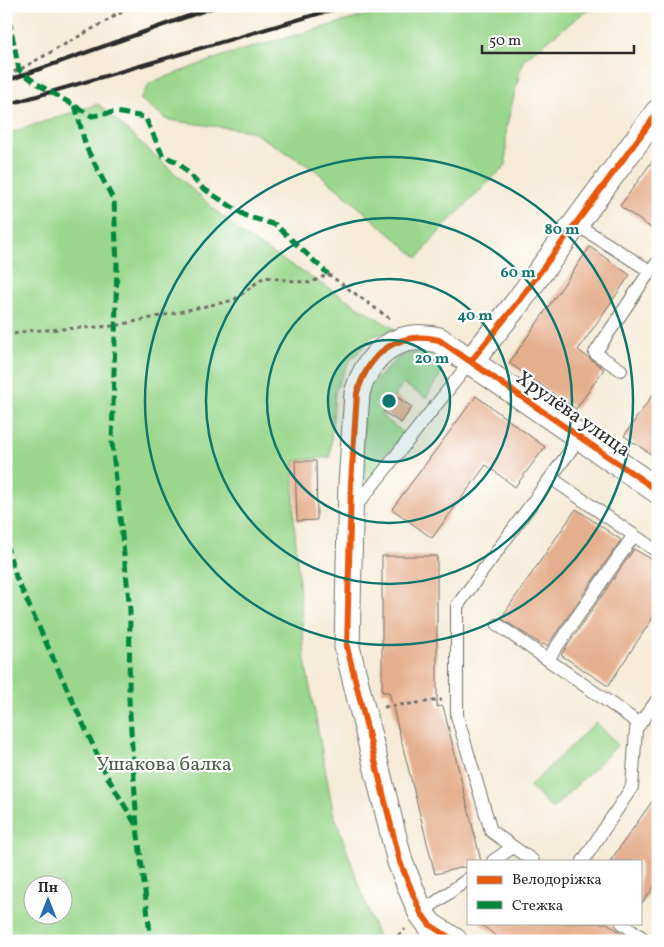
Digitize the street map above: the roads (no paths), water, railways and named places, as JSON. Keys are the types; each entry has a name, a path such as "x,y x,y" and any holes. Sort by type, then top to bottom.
{"street":[{"path":"471,361 516,306 574,223 658,112"},
{"name":"Хрулёва улица","path":"350,514 357,392 361,380 382,352 390,345 399,340 416,337 439,340 658,491"},
{"path":"350,514 347,647 400,862 421,913 430,924 455,941"}],"lane":[{"path":"574,223 654,267 595,353 621,370"},
{"path":"350,514 471,361"},
{"path":"532,860 491,831 457,716 457,606 580,436"},
{"path":"550,478 658,552"},
{"path":"548,659 634,535"},
{"path":"498,625 640,724"},
{"path":"584,860 632,787 636,729 658,699"},
{"path":"494,860 513,847"},
{"path":"421,913 467,880"},
{"path":"623,924 647,941"},
{"path":"653,941 658,934"}],"railway":[{"path":"6,81 217,6"},
{"path":"6,105 345,6"}],"park label":[{"name":"Ушакова балка","path":"164,763"}]}
